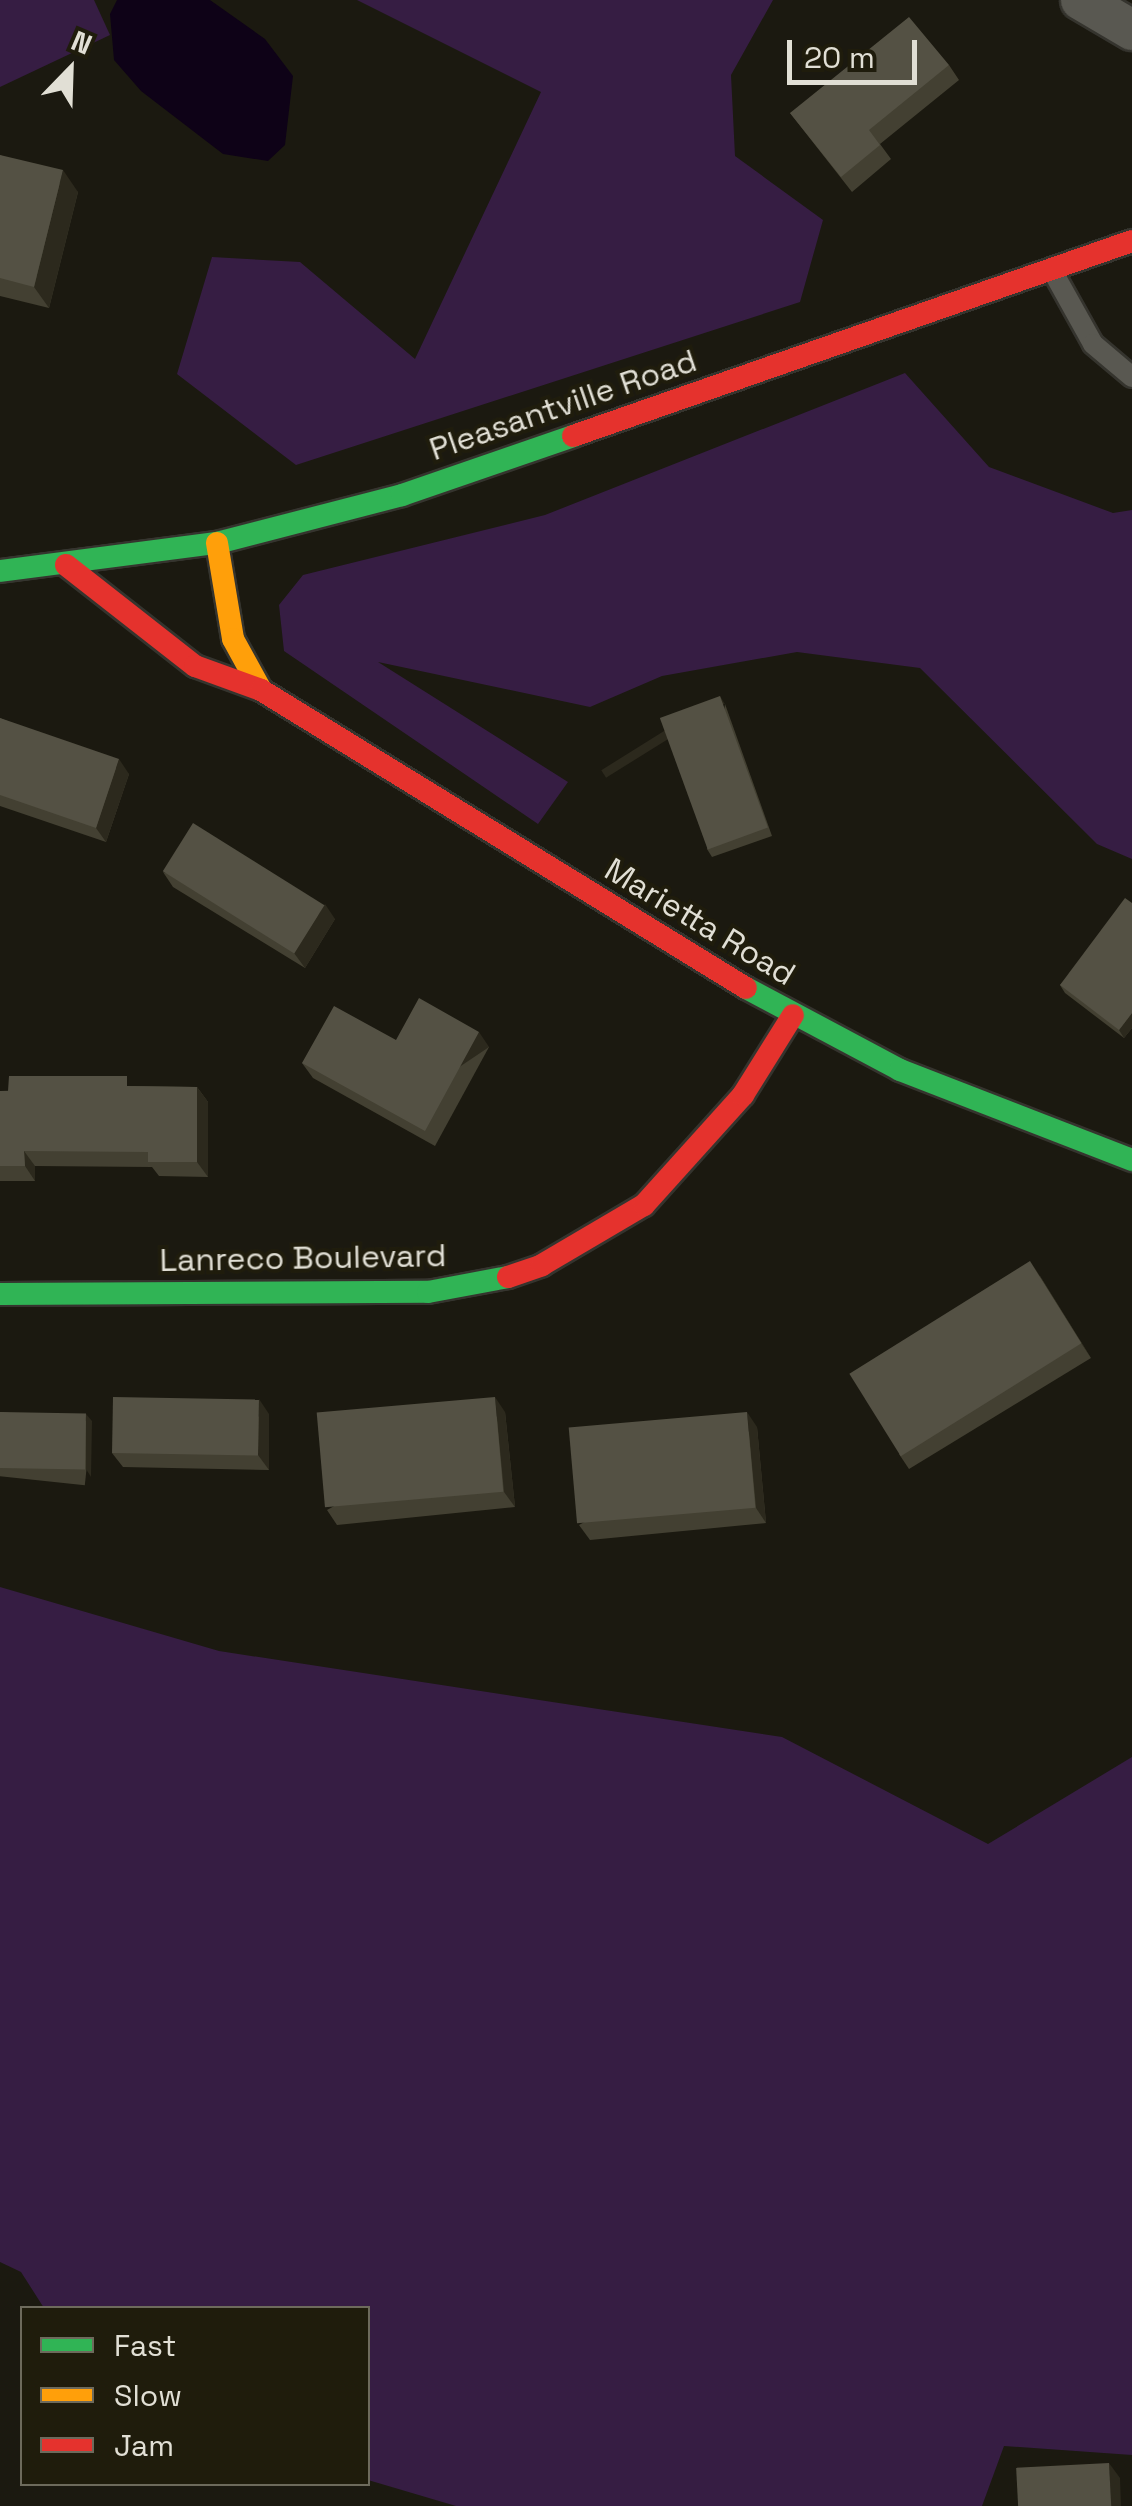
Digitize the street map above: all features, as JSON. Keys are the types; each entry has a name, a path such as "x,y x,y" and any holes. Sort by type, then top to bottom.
{"street":[{"path":"1081,0 1132,30"},
{"name":"Pleasantville Road","path":"0,571 217,543 402,494 1132,240"},
{"name":"Marietta Road","path":"217,543 233,639 261,690"},
{"name":"Marietta Road","path":"66,565 195,666 261,690 793,1015 1002,1114 1132,1160"},
{"name":"Lanreco Boulevard","path":"0,1294 428,1292 524,1272 593,1240 679,1172 744,1096 793,1015"}],"lane":[{"path":"1052,270 1094,344 1132,377"}],"shaded area":[{"path":"0,0 94,0 110,35 0,87"},
{"path":"117,0 210,0 265,39 293,76 285,145 268,161 223,154 141,91 114,60 110,14"},
{"path":"357,0 773,0 731,75 735,156 823,220 800,302 296,465 177,374 212,257 300,262 415,359 541,92"},
{"path":"905,373 989,467 1113,513 1132,510 1132,859 1097,844 920,668 797,652 662,676 590,707 378,662 568,782 538,824 284,651 279,605 303,575 545,515"},
{"path":"0,1587 219,1651 782,1737 988,1844 1132,1757 1132,2455 1004,2446 982,2506 456,2506 370,2481 370,2306 43,2306 21,2272 0,2262"}],"building":[{"path":"909,17 949,65 869,130 880,145 841,177 790,113"},
{"path":"0,155 63,170 34,287 0,278"},
{"path":"720,696 768,828 708,849 660,718"},
{"path":"0,718 119,759 96,828 0,795"},
{"path":"193,823 324,905 294,953 163,871"},
{"path":"1125,898 1132,903 1132,1013 1119,1030 1060,985"},
{"path":"419,998 479,1032 425,1131 302,1063 334,1006 396,1040"},
{"path":"9,1076 127,1076 127,1086 197,1087 197,1162 148,1162 148,1152 24,1151 25,1166 0,1166 0,1091 8,1091"},
{"path":"1030,1261 1081,1343 901,1456 849,1374"},
{"path":"113,1397 259,1400 258,1456 112,1453"},
{"path":"495,1397 503,1492 325,1507 317,1413"},
{"path":"0,1412 86,1414 85,1469 0,1468"},
{"path":"747,1412 755,1508 577,1523 569,1428"},
{"path":"1109,2463 1111,2506 1018,2506 1016,2468"}],"traffic: fast":[{"path":"0,571 217,543 402,495 573,436"},
{"path":"746,988 900,1070 1132,1160"},
{"path":"0,1294 428,1292 508,1277"}],"traffic: slow":[{"path":"217,543 233,639 261,690"}],"traffic: jam":[{"path":"573,436 1132,241"},
{"path":"66,565 195,666 261,690 746,988"},
{"path":"508,1277 542,1265 644,1205 743,1095 793,1015"}]}
